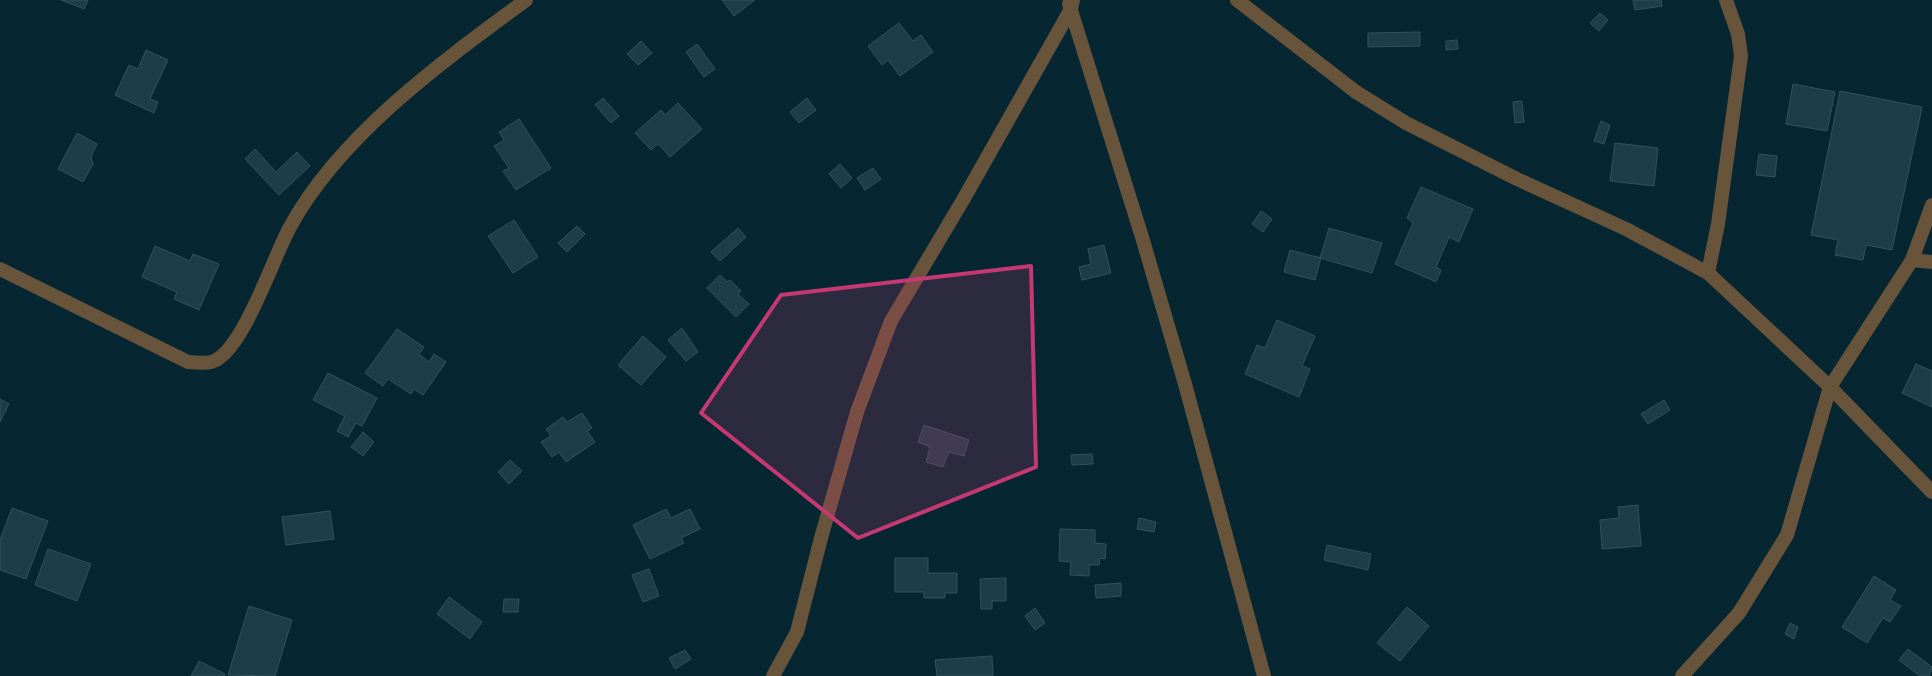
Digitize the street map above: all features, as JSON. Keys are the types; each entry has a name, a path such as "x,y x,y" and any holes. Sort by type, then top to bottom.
{"street":[{"path":"0,269 188,362 211,362 229,350 258,300 290,227 325,173 380,115 526,0"},
{"path":"1237,0 1349,87 1406,123 1517,179 1626,229 1708,273 1830,387 1932,492"},
{"path":"1708,273 1718,224 1741,56 1738,34 1726,0"},
{"path":"773,676 797,632 821,538 857,412 890,321 963,200 1071,3"},
{"path":"1071,3 1142,237 1264,676"},
{"path":"1682,676 1739,613 1787,535 1830,387 1912,260 1932,205"},
{"path":"1912,260 1932,262"}],"highlighted area":[{"path":"1031,266 1036,467 858,538 701,413 781,295"}],"building":[{"path":"61,0 88,0 84,9"},
{"path":"722,0 755,0 734,16"},
{"path":"1633,0 1661,0 1662,6 1635,10"},
{"path":"1600,13 1608,20 1599,31 1590,23"},
{"path":"899,23 913,41 921,35 933,52 900,76 888,60 882,65 868,46"},
{"path":"1420,32 1420,46 1368,47 1368,33"},
{"path":"1457,40 1458,49 1446,50 1446,41"},
{"path":"641,41 652,53 638,65 627,54"},
{"path":"697,44 715,69 704,77 686,52"},
{"path":"146,50 168,60 150,99 158,102 154,113 115,95 129,65 138,69"},
{"path":"1793,84 1835,92 1827,131 1786,124"},
{"path":"1840,91 1922,107 1892,250 1866,245 1863,260 1835,255 1838,240 1811,235"},
{"path":"603,98 619,116 611,123 595,105"},
{"path":"807,98 816,110 799,123 790,112"},
{"path":"1522,101 1524,122 1515,123 1513,102"},
{"path":"678,103 702,129 670,157 658,144 651,150 635,133 661,110 665,115"},
{"path":"519,119 551,168 516,190 503,171 509,168 494,146 504,140 499,132"},
{"path":"1601,121 1610,125 1604,144 1594,141"},
{"path":"77,133 97,144 91,157 93,164 83,182 58,169"},
{"path":"1615,143 1658,148 1654,186 1610,181"},
{"path":"255,149 276,172 297,152 310,166 279,195 245,159"},
{"path":"1759,154 1777,156 1775,177 1756,175"},
{"path":"840,164 852,178 841,188 829,174"},
{"path":"873,168 881,179 865,190 857,178"},
{"path":"1421,187 1473,209 1459,242 1449,237 1436,267 1441,270 1436,282 1395,264 1413,223 1407,218"},
{"path":"1261,211 1272,219 1263,232 1252,224"},
{"path":"514,220 538,257 513,273 488,236"},
{"path":"577,226 585,234 567,252 558,243"},
{"path":"738,228 746,237 720,261 711,252"},
{"path":"1329,228 1382,243 1372,273 1320,258"},
{"path":"1104,245 1111,273 1082,280 1079,267 1091,264 1088,249"},
{"path":"155,246 190,261 193,254 219,264 199,310 174,299 177,292 142,277"},
{"path":"1290,250 1321,258 1315,280 1284,272"},
{"path":"720,275 727,282 730,280 741,291 738,294 749,304 736,317 707,288"},
{"path":"1277,320 1315,336 1302,366 1310,369 1299,397 1245,374 1257,345 1265,348"},
{"path":"682,328 698,352 686,361 668,340"},
{"path":"397,329 424,347 419,354 429,362 434,354 446,362 423,395 414,389 411,394 388,379 383,386 365,373"},
{"path":"643,336 666,357 641,385 618,365"},
{"path":"1916,364 1932,371 1932,407 1902,393"},
{"path":"328,373 377,398 362,426 356,423 348,437 337,431 345,416 313,400"},
{"path":"0,399 9,404 0,422"},
{"path":"1664,400 1670,410 1648,424 1641,414"},
{"path":"582,413 592,428 587,431 595,442 566,462 559,452 552,457 541,442 551,436 546,429 563,417 567,422"},
{"path":"924,425 969,440 964,456 949,452 943,467 926,462 930,447 918,442"},
{"path":"363,432 374,442 363,456 351,447"},
{"path":"1092,454 1093,464 1072,465 1071,455"},
{"path":"510,460 522,471 509,484 498,472"},
{"path":"1638,505 1641,546 1602,549 1600,520 1619,518 1618,507"},
{"path":"12,508 48,521 26,579 0,570 0,540"},
{"path":"666,509 671,518 690,509 700,529 681,538 684,543 650,559 633,525"},
{"path":"330,511 334,539 286,545 282,517"},
{"path":"1139,518 1156,522 1154,532 1137,529"},
{"path":"1060,529 1095,530 1095,543 1106,544 1105,559 1100,558 1099,565 1089,565 1089,576 1070,575 1071,562 1059,561"},
{"path":"1327,545 1371,554 1368,570 1324,560"},
{"path":"48,549 91,564 77,601 35,585"},
{"path":"895,558 928,558 928,573 957,573 957,593 945,593 945,598 924,598 924,592 895,592"},
{"path":"649,569 659,596 643,602 632,575"},
{"path":"1874,576 1896,590 1890,600 1901,606 1890,622 1883,618 1867,643 1842,627"},
{"path":"1006,578 1006,601 992,601 992,609 981,609 980,579"},
{"path":"1121,583 1121,596 1096,598 1095,585"},
{"path":"449,597 482,622 470,639 437,614"},
{"path":"504,599 519,599 518,612 503,612"},
{"path":"249,606 292,620 275,676 228,675"},
{"path":"1407,607 1429,626 1400,661 1377,643"},
{"path":"1035,608 1045,623 1035,630 1025,616"},
{"path":"1790,623 1798,627 1794,639 1785,634"},
{"path":"1908,649 1932,667 1929,676 1920,676 1899,660"},
{"path":"685,650 691,659 675,669 669,658"},
{"path":"992,656 993,676 937,676 935,660"},
{"path":"199,661 225,674 224,676 191,676"}]}
